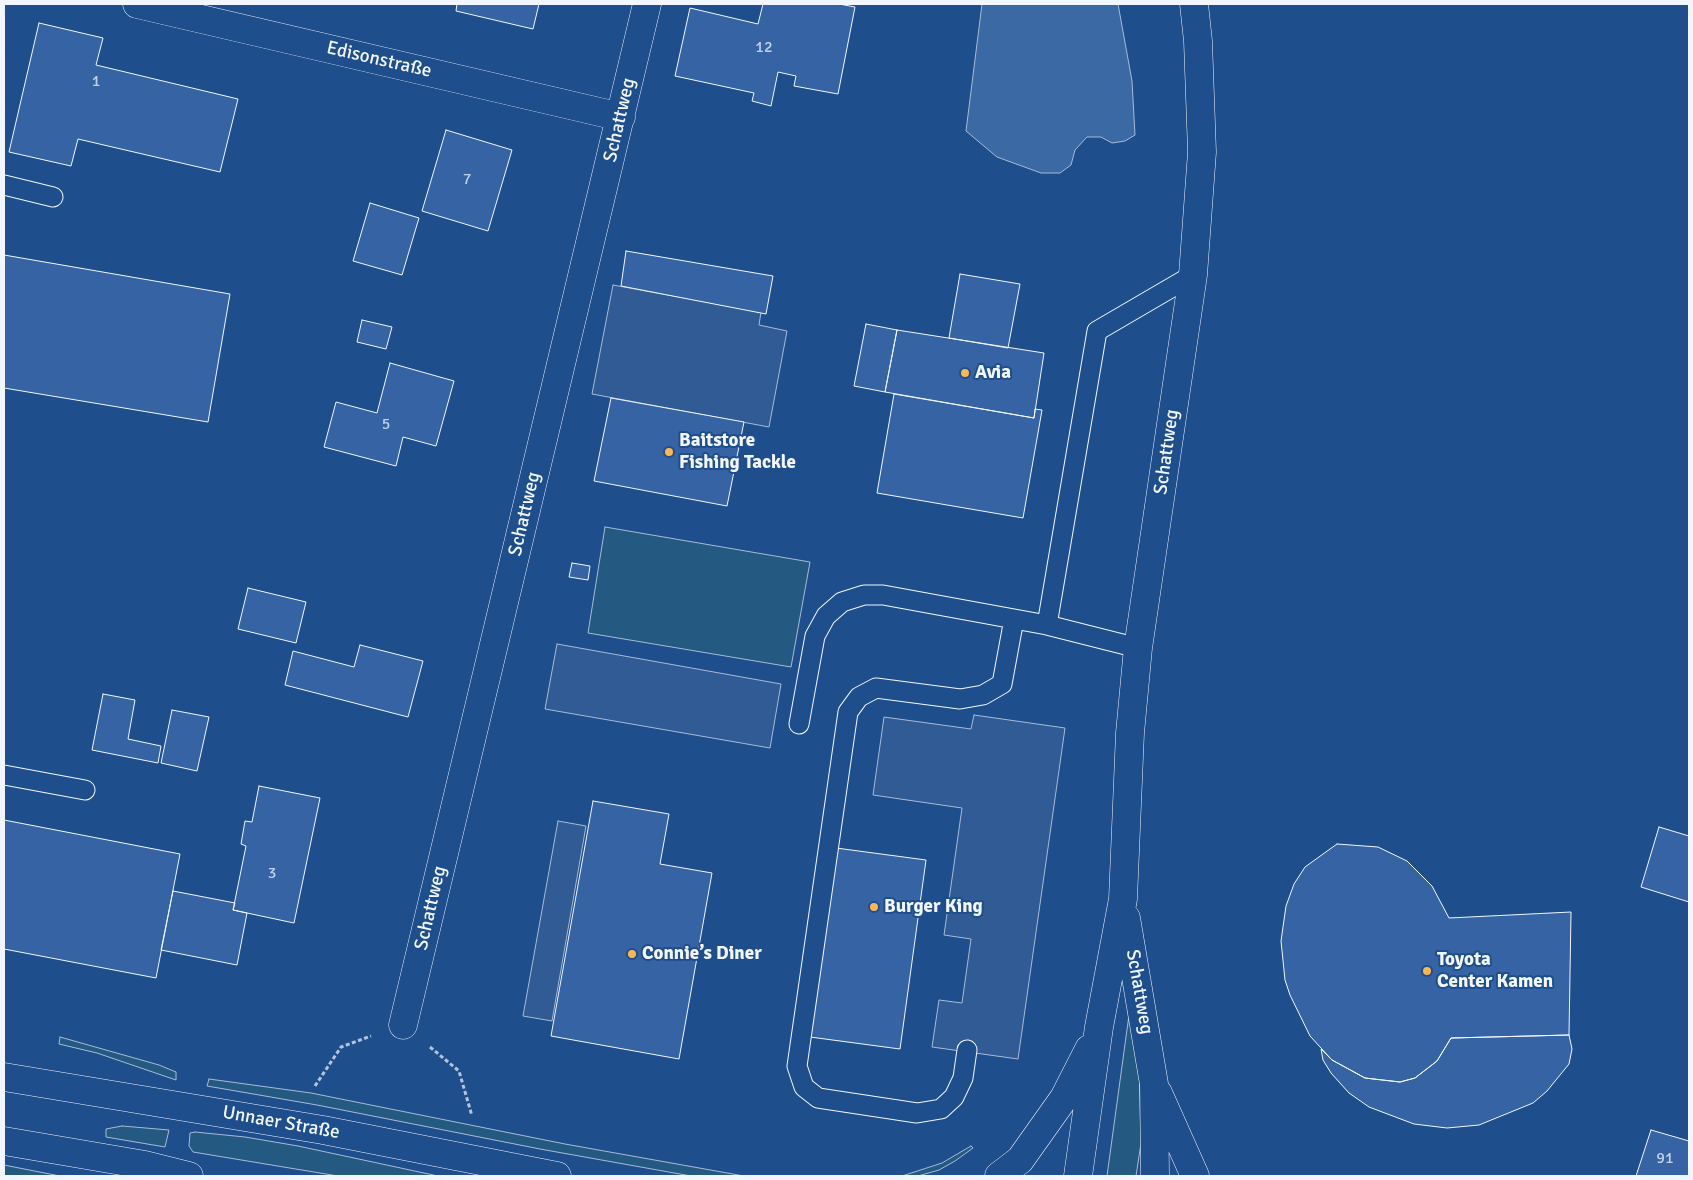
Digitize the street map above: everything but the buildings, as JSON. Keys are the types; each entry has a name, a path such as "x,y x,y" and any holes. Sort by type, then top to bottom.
{"street":[{"name":"Edisonstraße","path":"137,4 621,117"},
{"name":"Schattweg","path":"403,1025 621,117 646,4"},
{"name":"Schattweg","path":"1078,1176 1100,1028 1123,899 1130,733 1138,648 1193,275 1202,152 1198,41 1194,4"},
{"name":"Schattweg","path":"1123,899 1154,1084 1155,1176"},
{"name":"Schattweg","path":"998,1176 1020,1160 1064,1098 1100,1028"},
{"name":"Unnaer Straße","path":"4,1077 323,1130 557,1176"},
{"name":"Schattweg","path":"1154,1084 1195,1176"},
{"path":"4,1141 145,1165 189,1176"}],"lane":[{"path":"4,185 53,197"},
{"path":"1046,626 1097,331 1193,275"},
{"path":"799,724 815,636 826,616 842,602 864,595 884,595 1014,619 1138,648"},
{"path":"967,1050 963,1078 954,1097 941,1109 917,1113 818,1098 804,1087 797,1066 848,712 859,697 876,688 960,699 983,695 1002,684 1014,619"},
{"path":"4,775 85,790"}],"shaded area":[{"path":"982,4 1118,4 1132,81 1135,135 1125,141 1112,143 1101,137 1087,137 1075,150 1071,165 1060,173 1041,173 997,157 966,131"},
{"path":"613,285 761,312 759,325 787,331 769,427 592,394"},
{"path":"605,527 810,562 791,667 588,633"},
{"path":"557,644 781,684 770,748 545,709"},
{"path":"974,715 1065,728 1018,1059 932,1047 939,1000 962,1003 971,939 944,935 962,808 873,795 884,717 971,729"},
{"path":"558,821 586,826 552,1021 523,1016"},
{"path":"1129,1015 1138,1016 1141,1143 1136,1176 1107,1176"},
{"path":"60,1037 159,1065 176,1072 176,1080 97,1053 59,1044"},
{"path":"209,1079 311,1093 565,1144 744,1176 691,1176 540,1149 317,1105 207,1086"},
{"path":"122,1126 169,1130 165,1147 106,1137 106,1129"},
{"path":"190,1133 245,1137 298,1146 438,1176 338,1176 193,1152 189,1146"},
{"path":"971,1146 973,1148 939,1170 918,1176 902,1176 942,1163"},
{"path":"4,1165 14,1167 60,1176 4,1176"}],"place":[{"name":"Avia","path":"965,373"},
{"name":"Baitstore Fishing Tackle","path":"669,452"},
{"name":"Burger King","path":"874,907"},
{"name":"Connie’s Diner","path":"632,954"},
{"name":"Toyota Center Kamen","path":"1427,971"}]}
